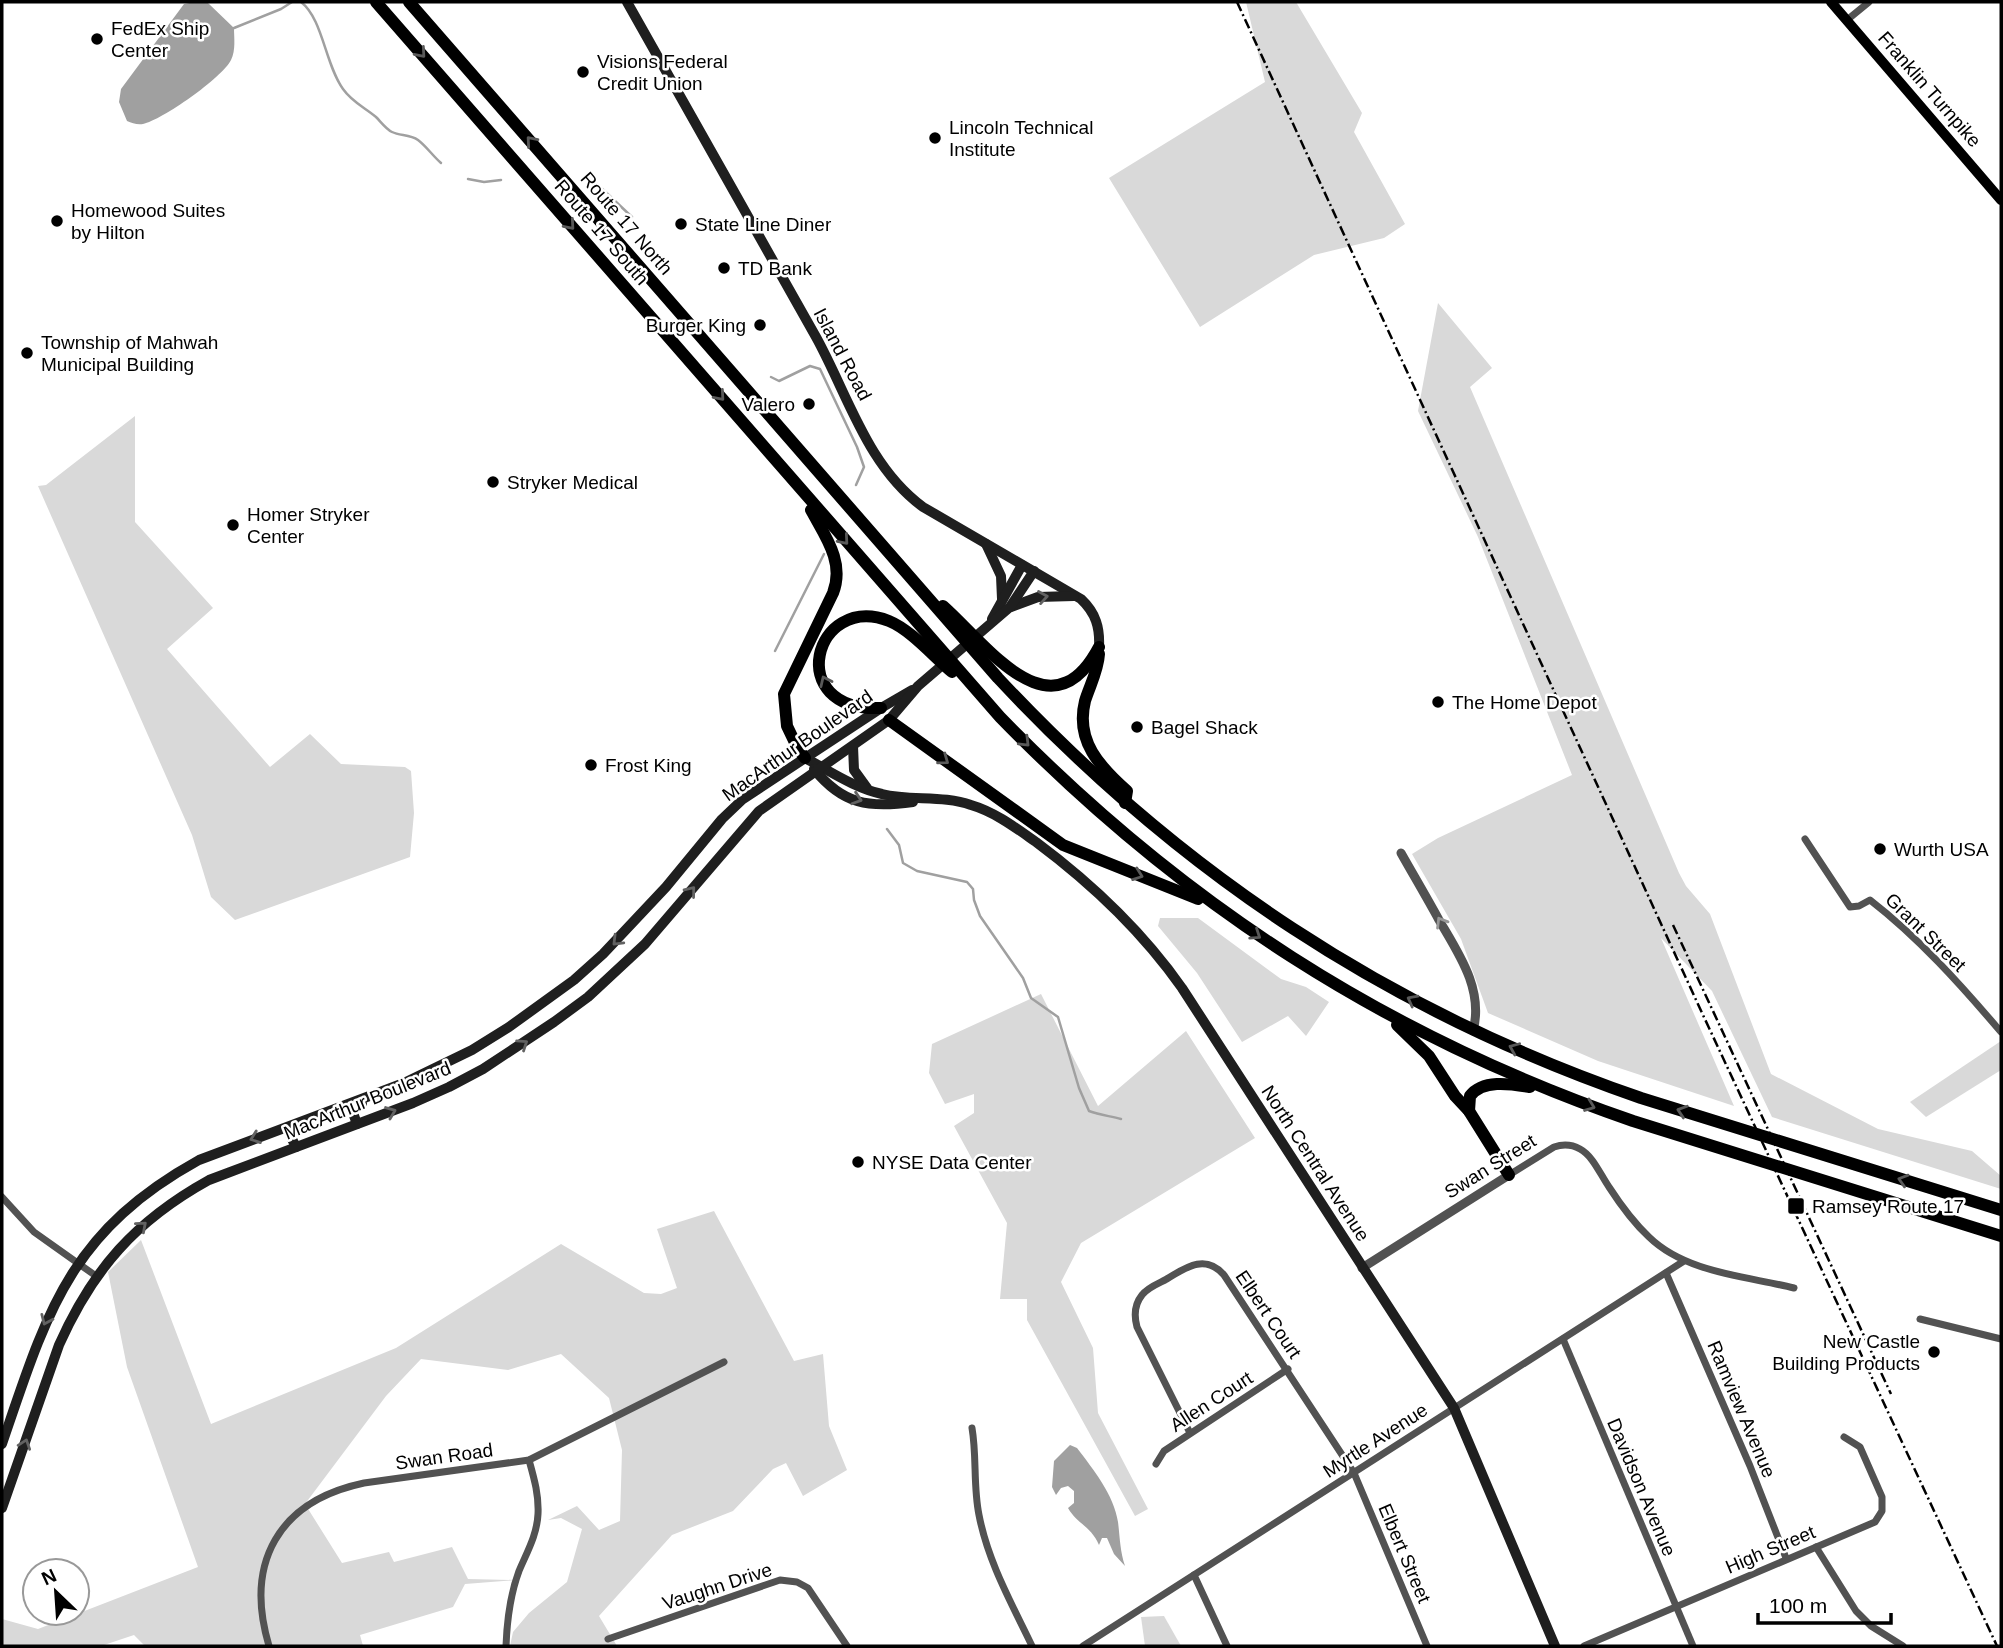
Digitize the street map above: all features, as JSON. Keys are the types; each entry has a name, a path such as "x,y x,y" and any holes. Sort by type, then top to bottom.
{"highway":[{"name":"Route 17 South","path":"376,2 799,489"},
{"name":"Route 17 North","path":"409,2 903,570"},
{"path":"799,489 1030,747 1092,806 1157,862 1216,907 1288,956 1381,1011 1459,1051 1601,1110 1763,1164 1999,1236"},
{"path":"799,489 830,546 837,564 838,577 833,593 784,694 784,711 790,732 797,749 805,758"},
{"path":"903,570 961,622 998,662 1034,682 1056,685 1074,679 1087,667 1099,647"},
{"path":"903,570 1042,725 1125,803 1199,863 1278,920 1387,987 1473,1031 1599,1084 1785,1144 2001,1208"},
{"path":"881,708 859,708 841,702 831,694 821,676 819,663 823,643 835,628 855,618 878,618 899,626 978,692"},
{"path":"1099,647 1098,665 1084,705 1083,728 1094,758 1127,791 1125,803"},
{"path":"889,720 1063,845 1216,907"},
{"path":"1381,1011 1429,1056 1455,1096 1469,1111 1510,1175"},
{"path":"1469,1111 1470,1096 1481,1087 1508,1084 1548,1089"}],"main road":[{"name":"Island Road","path":"627,2 821,348 883,468 915,501 1077,596 1089,607 1096,620 1099,647"},
{"name":"Franklin Turnpike","path":"1831,2 2001,200"},
{"path":"985,544 1000,576 1006,605 1038,597 1077,596"},
{"name":"MacArthur Boulevard","path":"1006,605 1022,565"},
{"name":"MacArthur Boulevard","path":"2,1508 70,1320 96,1276 140,1226 184,1194 218,1176 413,1103 465,1079 522,1045 588,997 654,934 751,818 889,720 918,686 989,625 1034,571"},
{"name":"MacArthur Boulevard","path":"2,1444 50,1310 78,1263 126,1209 173,1175 229,1148 404,1083 472,1050 509,1027 574,980 629,929 733,808 753,792 918,686"},
{"path":"853,746 853,770 870,791"},
{"name":"North Central Avenue","path":"805,758 820,769 870,791 891,796 971,804 1006,822 1056,858 1124,916 1141,935 1182,988 1454,1408 1555,1646"},
{"name":"North Central Avenue","path":"820,769 829,787 863,802 889,804 934,800"},
{"path":"357,1124 352,1110 354,1107 402,1089 404,1083"},
{"path":"296,1147 290,1135 296,1128 334,1113 340,1107"}],"street":[{"path":"1847,20 1869,2"},
{"name":"Grant Street","path":"1805,839 1850,907 1870,900 1897,921 1974,1000 2001,1032"},
{"path":"1401,853 1468,970 1475,999 1476,1022 1473,1031"},
{"name":"Swan Street","path":"1362,1268 1562,1144 1580,1149 1593,1161 1622,1205 1658,1246 1684,1261 1794,1289"},
{"path":"2,1197 34,1232 96,1276"},
{"name":"Myrtle Avenue","path":"1083,1646 1684,1261"},
{"name":"Elbert Court","path":"1190,1433 1136,1327 1135,1311 1144,1292 1198,1263 1214,1266 1224,1275 1354,1473"},
{"name":"Ramview Avenue","path":"1666,1273 1750,1465 1786,1558"},
{"path":"1920,1319 2001,1339"},
{"name":"Davidson Avenue","path":"1563,1339 1693,1646"},
{"name":"Swan Road","path":"269,1646 260,1610 264,1566 276,1538 286,1524 309,1503 340,1488 364,1483 529,1460 724,1362"},
{"name":"Allen Court","path":"1156,1465 1164,1451 1288,1369"},
{"path":"972,1428 976,1453 978,1512 986,1546 1032,1646"},
{"name":"High Street","path":"1584,1646 1875,1522 1882,1511 1882,1497 1860,1447 1844,1437"},
{"path":"506,1646 513,1588 531,1547 538,1516 536,1485 529,1460"},
{"name":"Elbert Street","path":"1354,1473 1427,1646"},
{"path":"1816,1547 1856,1611 1871,1626 1903,1646"},
{"path":"1194,1575 1227,1646"},
{"name":"Vaughn Drive","path":"608,1639 780,1580 789,1580 808,1588 847,1646"}],"shaded area":[{"path":"1246,2 1296,2 1362,113 1354,132 1405,224 1384,238 1314,255 1200,327 1109,178 1265,82"},
{"path":"208,3 234,28 231,60 204,87 164,115 143,124 127,121 119,102 121,89 184,4"},
{"path":"1438,303 1492,368 1470,387 1679,873 1686,886 1710,914 1771,1074 1878,1129 1972,1151 2001,1176 2001,1189 1772,1117 1712,991 1661,938 1734,1106 1598,1061 1488,1013 1461,939 1412,854 1438,838 1572,775 1478,537 1418,411"},
{"path":"135,416 135,522 213,608 167,649 270,767 310,734 341,764 405,767 411,771 414,813 410,857 235,920 211,897 192,835 38,486 46,485"},
{"path":"1160,918 1198,918 1281,979 1306,987 1329,1002 1306,1036 1288,1016 1242,1042 1197,973 1158,926"},
{"path":"1041,994 1098,1106 1186,1031 1255,1138 1081,1243 1061,1282 1093,1348 1098,1413 1148,1509 1135,1516 1027,1320 1027,1299 1000,1299 1007,1223 954,1126 974,1113 974,1094 945,1104 929,1073 932,1044"},
{"path":"2001,1041 2001,1070 1926,1117 1910,1102"},
{"path":"714,1211 794,1361 823,1354 829,1426 847,1470 803,1496 786,1463 773,1469 733,1511 672,1535 599,1616 617,1646 510,1646 513,1632 529,1613 567,1582 582,1529 561,1518 548,1520 577,1506 599,1530 620,1521 622,1450 609,1398 561,1354 508,1370 421,1359 386,1396 305,1504 342,1563 389,1552 394,1562 452,1547 468,1579 516,1580 465,1584 453,1607 360,1635 363,1646 145,1646 134,1635 101,1646 2,1646 2,1619 21,1624 21,1627 38,1629 91,1627 91,1608 198,1567 127,1367 108,1272 141,1240 211,1424 396,1348 561,1244 644,1293 661,1294 677,1288 657,1229"},
{"path":"1070,1445 1077,1448 1090,1465 1112,1502 1125,1566 1114,1554 1107,1538 1102,1538 1099,1545 1092,1533 1068,1508 1074,1503 1074,1491 1068,1486 1061,1488 1056,1495 1052,1487 1054,1461"},
{"path":"1164,1616 1181,1646 1145,1646 1141,1617"}],"waterway":[{"path":"234,28 292,2"},
{"path":"301,2 314,19 337,79 347,94 390,131 418,140 441,163"},
{"path":"468,179 484,182 501,180"},
{"path":"596,183 632,217"},
{"path":"771,377 779,381 810,366 820,369 864,467 856,485"},
{"path":"775,651 824,554"},
{"path":"887,829 899,845 903,863 917,871 967,882 973,889 980,916 1023,978 1031,998 1058,1017 1079,1088 1089,1111 1121,1119"}],"railway":[{"path":"1237,2 1997,1646"},
{"path":"1673,925 1891,1394"}],"place":[{"name":"FedEx Ship Center","path":"97,39"},
{"name":"Visions Federal Credit Union","path":"583,72"},
{"name":"Lincoln Technical Institute","path":"935,138"},
{"name":"Homewood Suites by Hilton","path":"57,221"},
{"name":"State Line Diner","path":"681,224"},
{"name":"TD Bank","path":"724,268"},
{"name":"Burger King","path":"760,325"},
{"name":"Township of Mahwah Municipal Building","path":"27,353"},
{"name":"Valero","path":"809,404"},
{"name":"Stryker Medical","path":"493,482"},
{"name":"Homer Stryker Center","path":"233,525"},
{"name":"The Home Depot","path":"1438,702"},
{"name":"Bagel Shack","path":"1137,727"},
{"name":"Frost King","path":"591,765"},
{"name":"Wurth USA","path":"1880,849"},
{"name":"NYSE Data Center","path":"858,1162"},
{"name":"Ramsey Route 17","path":"1796,1206"},
{"name":"New Castle Building Products","path":"1934,1352"}]}
